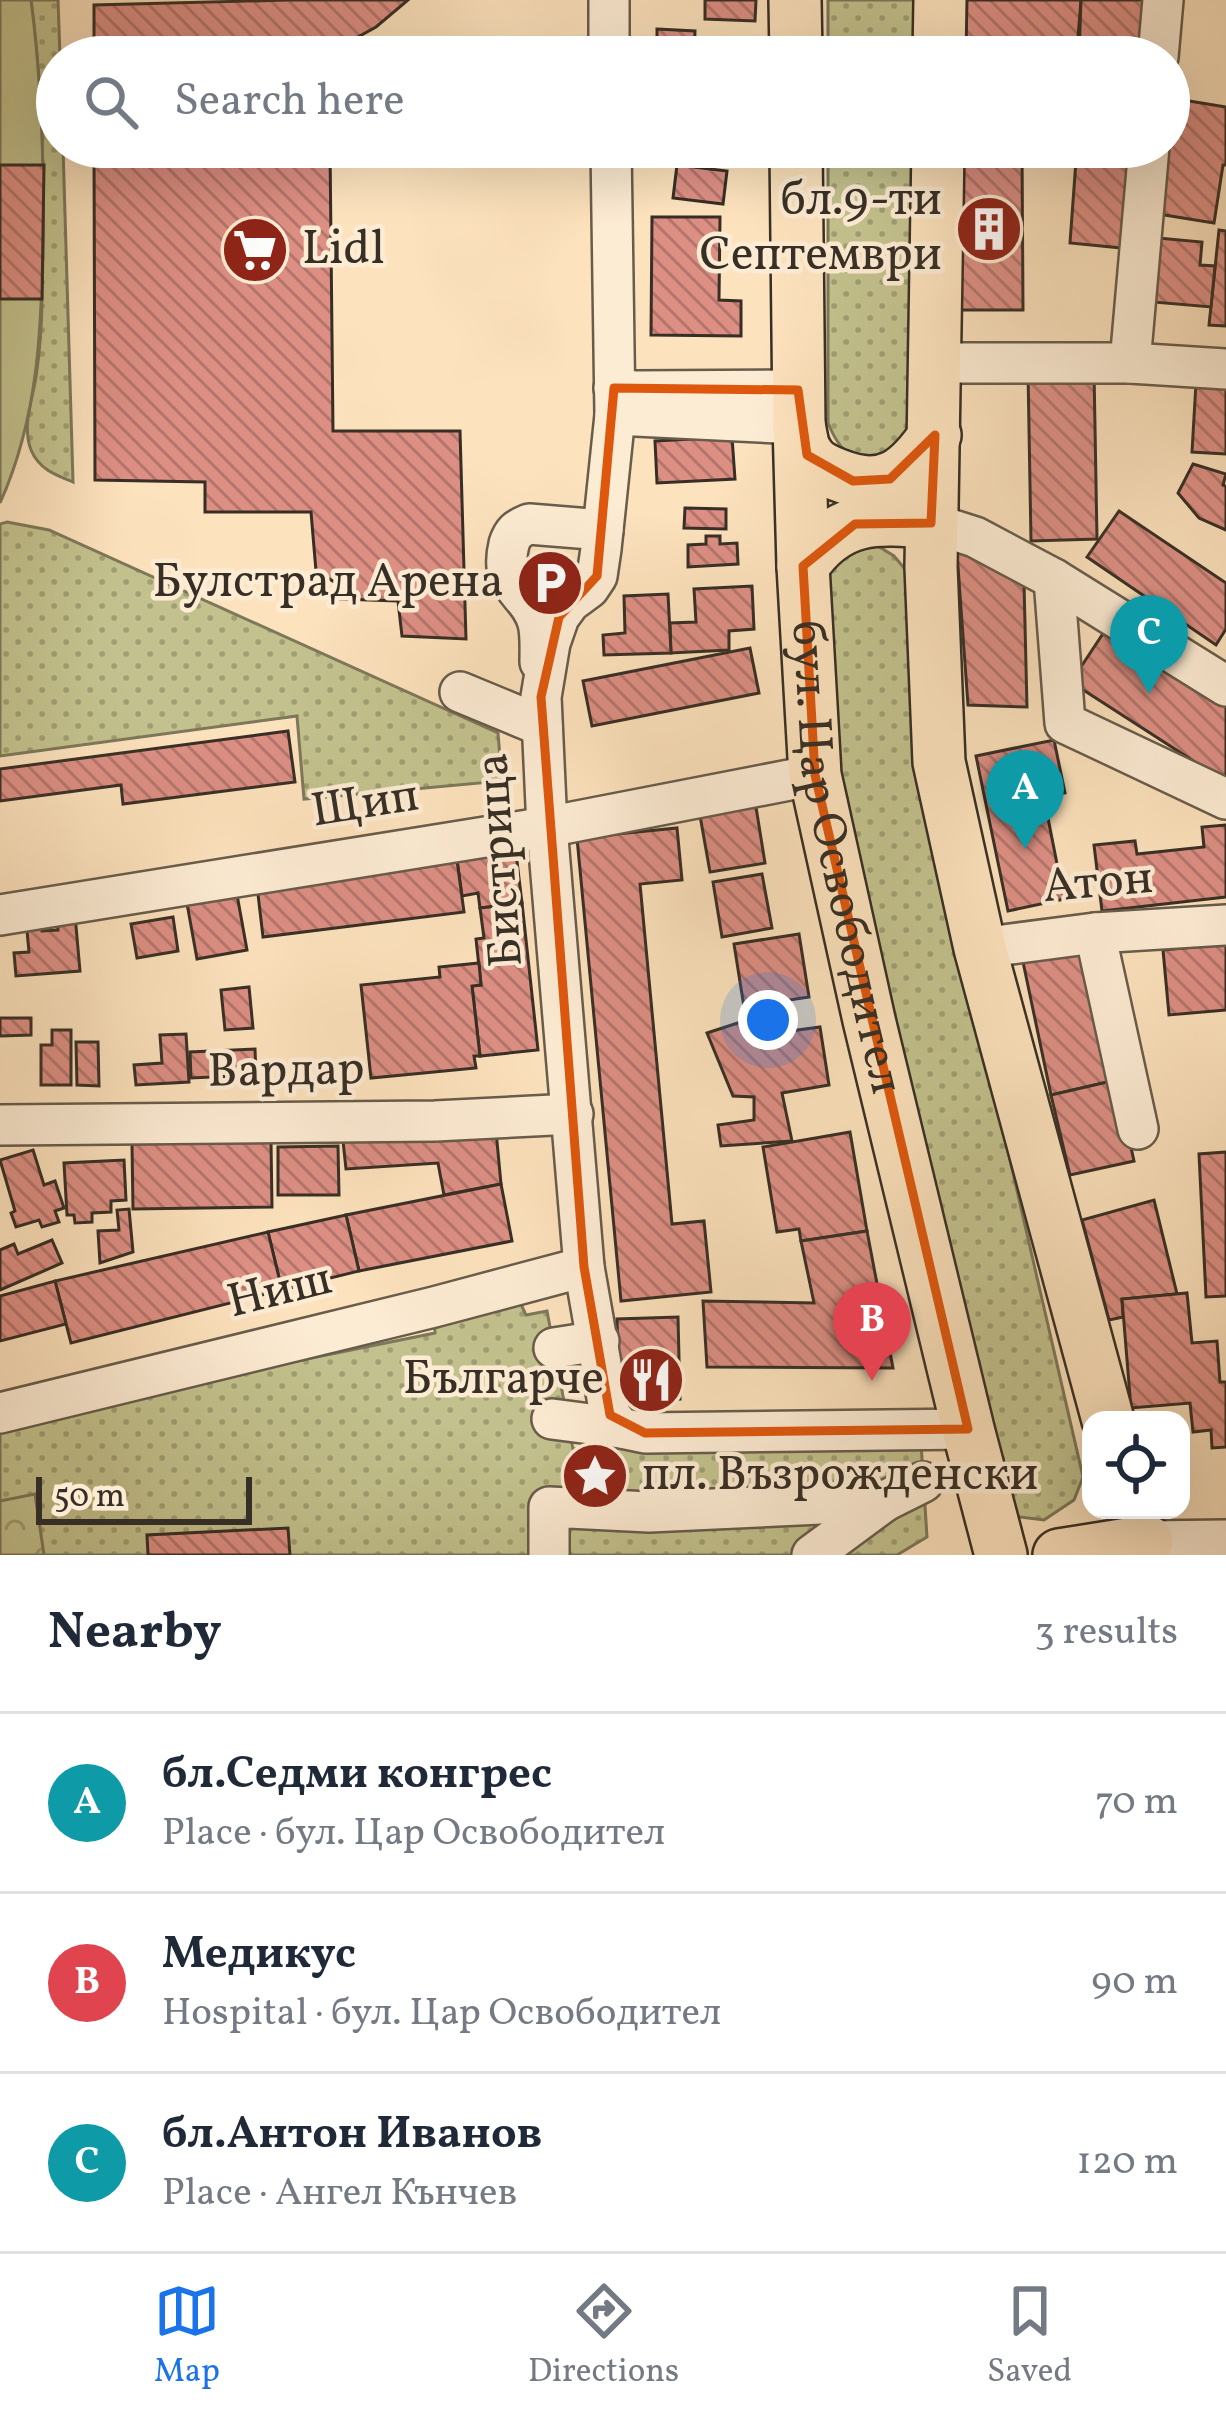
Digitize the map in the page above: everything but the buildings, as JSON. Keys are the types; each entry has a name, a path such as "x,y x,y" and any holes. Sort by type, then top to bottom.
{"main road":[{"path":"795,0 796,36"},
{"path":"939,36 940,0"},
{"name":"бул. Цар Освободител","path":"796,168 803,566 815,775 869,1020 1001,1555"},
{"path":"938,168 932,524 939,762 980,948 1106,1411"},
{"path":"799,407 807,455 822,469 853,481 877,483 903,472 934,435"},
{"path":"803,566 830,537 855,524 873,519 932,524"},
{"path":"1059,1555 1145,1535"}],"street":[{"path":"609,0 609,36"},
{"path":"1160,36 1163,0"},
{"name":"Бистрица","path":"611,168 615,402 603,530 597,576 570,602 550,644 542,712 547,827 584,1267 610,1415 621,1428"},
{"path":"1130,363 1147,168"},
{"path":"935,363 1226,368"},
{"path":"615,402 635,391 799,407"},
{"path":"460,692 542,712 539,626 509,579 506,564 512,536 529,524 603,530"},
{"path":"932,524 975,537 1054,579 1225,681"},
{"path":"1054,579 1065,723 1226,799"},
{"name":"Щип","path":"0,915 547,827 815,775"},
{"name":"Атон","path":"980,948 1095,933 1226,925"},
{"path":"1095,933 1138,1130"},
{"name":"Вардар","path":"0,1125 435,1121 573,1114"},
{"name":"Ниш","path":"0,1413 584,1267"},
{"path":"554,1348 598,1341"},
{"path":"552,1420 645,1433 968,1429"},
{"path":"812,1555 885,1501 923,1482"},
{"path":"549,1555 549,1507 649,1512 885,1501"},
{"path":"1145,1535 1226,1540"}],"highlighted area":[{"path":"614,388 798,390 807,455 853,481 890,479 935,435 931,523 855,524 803,566 815,775 968,1429 645,1433 610,1415 584,1267 541,697 559,617 597,576"}],"green space":[{"path":"0,0 31,0 36,168 42,168 41,301 30,404 0,503"},
{"path":"31,0 58,0 59,36 36,36 36,49"},
{"path":"828,0 914,0 914,36 828,36"},
{"path":"42,168 64,168 73,482 38,462 27,432 40,336"},
{"path":"828,168 914,168 913,428 886,459 849,453 828,423"},
{"path":"0,524 49,530 498,733 502,781 304,799 297,716 0,756"},
{"path":"873,543 894,556 910,575 927,800 1082,1473 1074,1500 1044,1520 1005,1515 832,772 828,561"},
{"path":"518,1298 526,1315 547,1311 573,1449 921,1443 927,1537 897,1555 0,1555 0,1421 435,1333 434,1311"},
{"path":"35,1494 44,1555 0,1555 0,1501"}],"place":[{"name":"бл.9-ти Септември","path":"989,229"},
{"name":"Lidl","path":"255,250"},
{"name":"Булстрад Арена","path":"550,583"},
{"name":"бл.Антон Иванов","path":"1149,694"},
{"name":"бл.Седми конгрес","path":"1025,849"},
{"name":"Българче","path":"651,1380"},
{"name":"Медикус","path":"872,1381"},
{"name":"пл. Възрожденски","path":"595,1476"}]}
